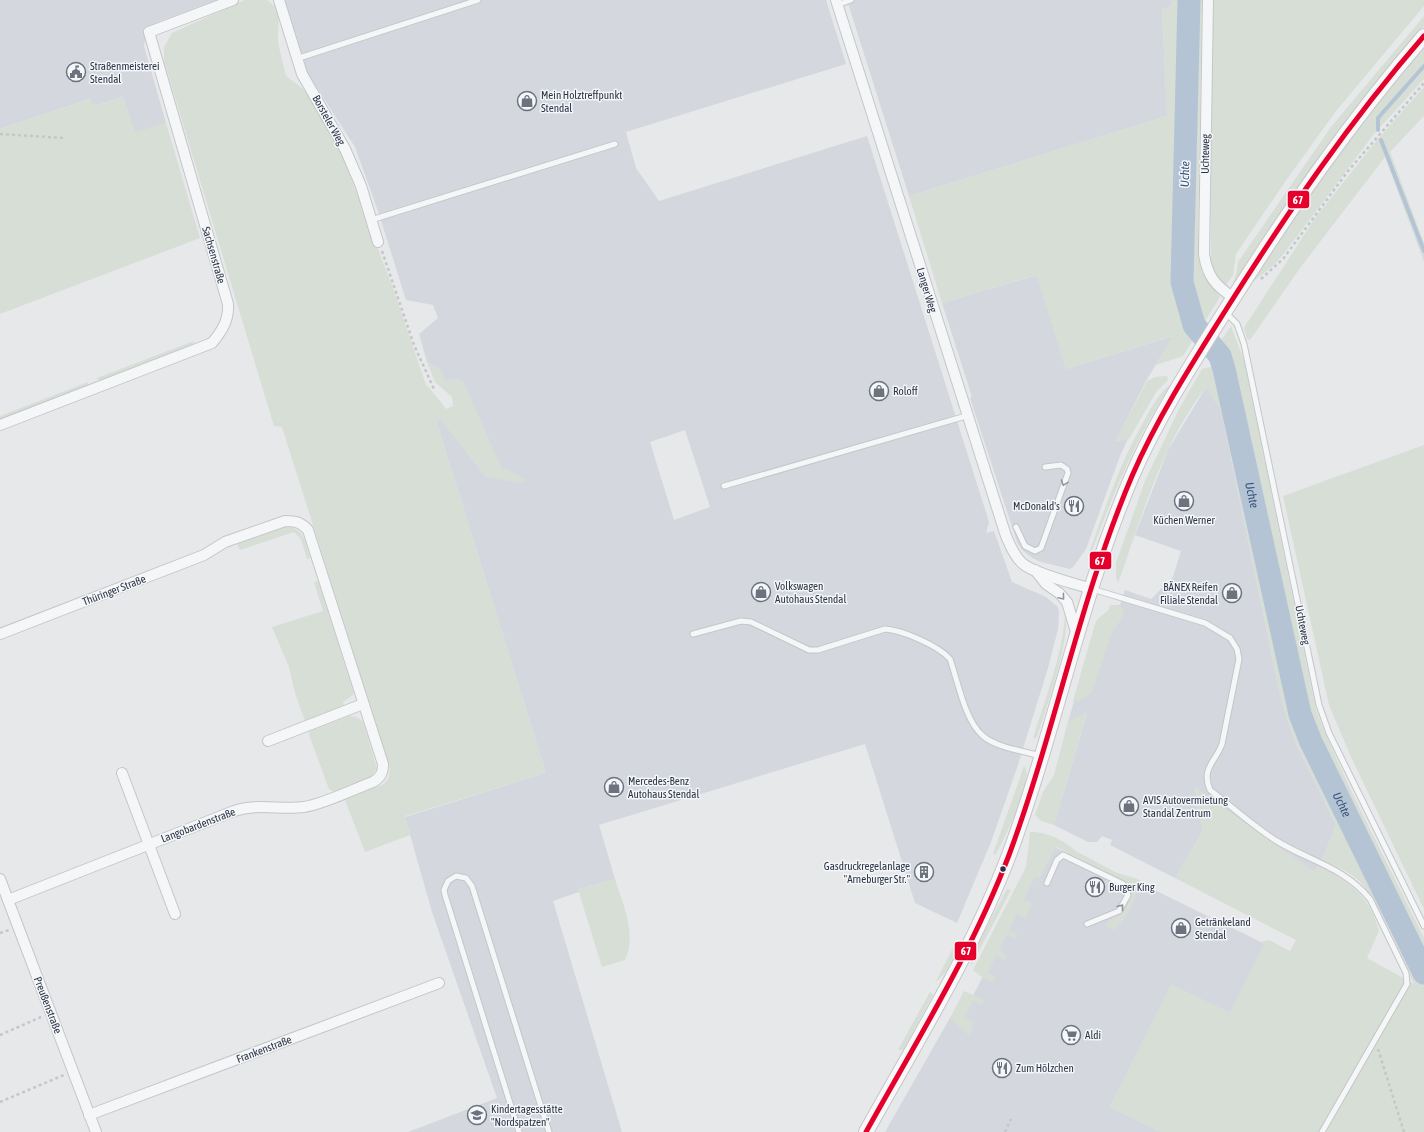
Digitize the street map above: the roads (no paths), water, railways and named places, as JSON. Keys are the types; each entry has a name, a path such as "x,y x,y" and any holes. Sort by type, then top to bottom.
{"main road":[{"path":"866,1132 954,974 991,898 1010,850 1042,756 1092,589 1118,510 1133,474 1199,353 1221,316 1302,191 1369,101 1424,36"}],"street":[{"name":"Sachsenstraße","path":"0,425 212,343 222,332 229,313 228,304 149,32 233,0"},
{"name":"Borsteler Weg","path":"279,0 296,59 302,74 346,149 361,186 378,242"},
{"name":"Uchteweg","path":"1208,0 1204,254 1206,266 1211,277 1219,288 1233,297"},
{"name":"Langer Weg","path":"836,2 966,416 1012,550 1022,563 1035,570 1092,589"},
{"name":"Langobardenstraße","path":"8,900 241,808 312,806 380,777 383,771 383,764 308,530 303,524 294,521 285,521 225,542"},
{"name":"Thüringer Straße","path":"0,634 204,555 225,542"},
{"name":"Langer Weg","path":"1035,570 1046,584 1059,592 1067,602 1077,637"},
{"path":"268,741 363,704"},
{"name":"Langobardenstraße","path":"122,773 175,914"},
{"name":"Preußenstraße","path":"0,879 96,1132"},
{"name":"Frankenstraße","path":"90,1115 439,983"}],"lane":[{"path":"296,59 478,0"},
{"path":"836,2 851,0"},
{"path":"371,220 615,144"},
{"name":"Uchteweg","path":"1221,316 1236,321 1244,344 1322,712 1329,733 1424,926"},
{"path":"724,486 966,416"},
{"path":"1016,527 1026,546 1035,551 1041,548 1068,473 1067,469 1061,465 1045,467"},
{"path":"1092,589 1205,623 1230,638 1237,648 1239,659 1222,744 1218,754 1207,770 1206,781 1210,790 1275,840 1336,870 1351,880 1370,899 1403,966 1407,984 1322,1132"},
{"path":"693,634 741,621 752,622 809,650 818,650 885,629 895,630 944,652 950,660 972,724 984,737 1001,745 1042,756"},
{"path":"1047,883 1057,860 1063,855 1123,884 1128,895 1119,911 1087,924"},
{"path":"519,1132 445,895 444,890 448,881 456,876 466,878 472,886 549,1132"}],"waterway":[{"name":"Uchte","path":"1189,0 1182,282 1194,325 1220,356 1224,369 1300,714 1311,742 1424,973"},
{"path":"1378,130 1378,118 1424,66"},
{"path":"1381,140 1424,251"}],"place":[{"name":"Straßenmeisterei Stendal","path":"76,72"},
{"name":"Mein Holztreffpunkt Stendal","path":"527,101"},
{"name":"Roloff","path":"879,391"},
{"name":"Küchen Werner","path":"1184,501"},
{"name":"McDonald's","path":"1074,506"},
{"name":"Volkswagen Autohaus Stendal","path":"761,592"},
{"name":"BÄNEX Reifen Filiale Stendal","path":"1232,593"},
{"name":"Mercedes-Benz Autohaus Stendal","path":"614,787"},
{"name":"AVIS Autovermietung Standal Zentrum","path":"1129,806"},
{"name":"Gasdruckregelanlage \"Arneburger Str.\"","path":"924,872"},
{"name":"Burger King","path":"1095,887"},
{"name":"Getränkeland Stendal","path":"1181,928"},
{"name":"Aldi","path":"1071,1035"},
{"name":"Zum Hõlzchen","path":"1002,1068"},
{"name":"Kindertagesstätte \"Nordspatzen\"","path":"477,1115"}]}
